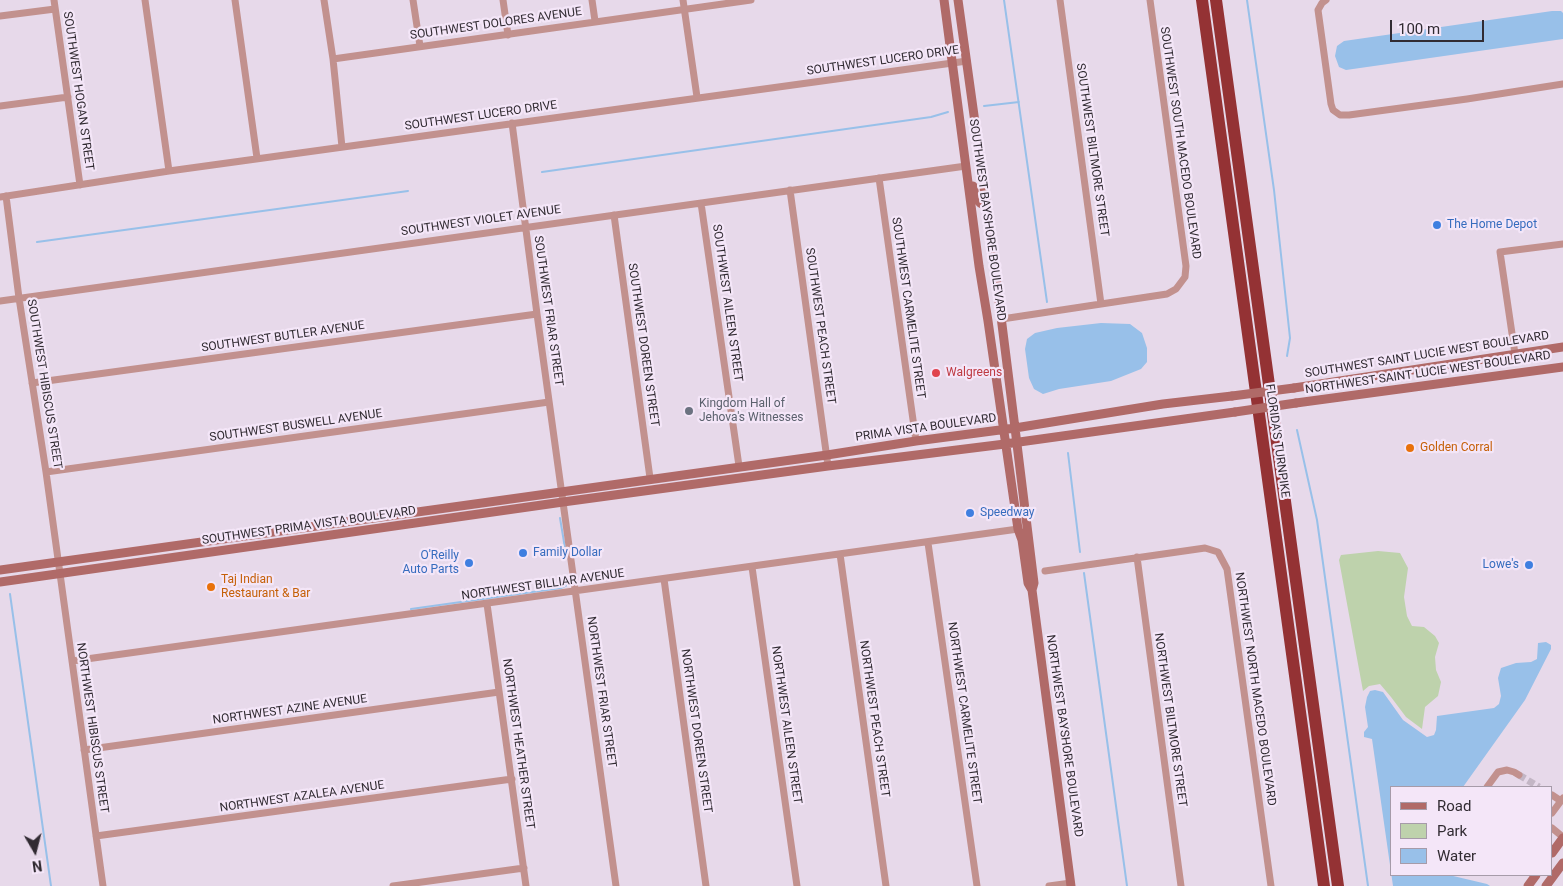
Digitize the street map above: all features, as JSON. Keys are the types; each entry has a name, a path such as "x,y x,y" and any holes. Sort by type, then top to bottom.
{"highway":[{"name":"FLORIDA'S TURNPIKE","path":"1202,0 1324,886"},
{"name":"FLORIDA'S TURNPIKE","path":"1216,0 1338,886"}],"main road":[{"name":"SOUTHWEST BAYSHORE BOULEVARD","path":"944,0 1005,444"},
{"name":"SOUTHWEST BAYSHORE BOULEVARD","path":"958,0 995,266 1016,442"},
{"path":"964,150 969,157 975,196 980,203 986,206"},
{"path":"972,213 980,216 983,221 989,260 995,266"},
{"name":"SOUTHWEST SAINT LUCIE WEST BOULEVARD","path":"1294,388 1563,347"},
{"name":"NORTHWEST SAINT LUCIE WEST BOULEVARD","path":"1296,403 1563,367"},
{"name":"PRIMA VISTA BOULEVARD","path":"561,491 1015,428 1163,404 1294,388"},
{"name":"PRIMA VISTA BOULEVARD","path":"563,502 1005,444 1296,403"},
{"name":"NORTHWEST BAYSHORE BOULEVARD","path":"1016,442 1034,583 1032,590"},
{"name":"NORTHWEST BAYSHORE BOULEVARD","path":"1005,444 1018,529 1022,540 1028,583 1032,590 1071,884"},
{"name":"SOUTHWEST PRIMA VISTA BOULEVARD","path":"0,570 561,491"},
{"name":"SOUTHWEST PRIMA VISTA BOULEVARD","path":"0,582 563,502"},
{"path":"1553,852 1563,837"},
{"path":"1546,886 1563,863"}],"street":[{"name":"SOUTHWEST HOGAN STREET","path":"54,0 80,185"},
{"path":"145,0 169,171"},
{"path":"235,0 258,158"},
{"path":"324,0 333,59 342,147"},
{"path":"413,0 420,46"},
{"path":"503,0 508,34"},
{"path":"592,0 595,21"},
{"path":"683,0 697,97"},
{"name":"SOUTHWEST DOLORES AVENUE","path":"333,59 751,0"},
{"name":"SOUTHWEST BILTMORE STREET","path":"1060,0 1101,304"},
{"name":"SOUTHWEST SOUTH MACEDO BOULEVARD","path":"1002,320 1167,294 1176,289 1185,277 1184,257 1150,0"},
{"path":"1326,0 1318,10 1331,104 1333,110 1340,115 1563,84"},
{"path":"0,16 55,9"},
{"name":"SOUTHWEST LUCERO DRIVE","path":"3,197 258,158 966,61"},
{"path":"0,106 68,97"},
{"name":"SOUTHWEST FRIAR STREET","path":"512,123 563,502"},
{"name":"SOUTHWEST VIOLET AVENUE","path":"0,301 525,226 966,166"},
{"name":"SOUTHWEST CARMELITE STREET","path":"878,178 916,441"},
{"name":"SOUTHWEST PEACH STREET","path":"790,190 828,466"},
{"name":"SOUTHWEST HIBISCUS STREET","path":"3,197 46,472 59,574"},
{"name":"SOUTHWEST AILEEN STREET","path":"701,203 739,466"},
{"name":"SOUTHWEST DOREEN STREET","path":"614,215 650,478"},
{"path":"1515,354 1500,252 1563,244"},
{"name":"SOUTHWEST BUTLER AVENUE","path":"32,383 537,314"},
{"name":"SOUTHWEST BUSWELL AVENUE","path":"46,472 550,402"},
{"name":"NORTHWEST FRIAR STREET","path":"563,502 616,886"},
{"name":"NORTHWEST BILLIAR AVENUE","path":"72,661 1018,529"},
{"name":"NORTHWEST CARMELITE STREET","path":"928,543 977,886"},
{"name":"NORTHWEST NORTH MACEDO BOULEVARD","path":"1045,570 1205,548 1218,552 1227,569 1271,886"},
{"name":"NORTHWEST PEACH STREET","path":"840,554 886,886"},
{"name":"NORTHWEST BILTMORE STREET","path":"1136,557 1181,886"},
{"name":"NORTHWEST AILEEN STREET","path":"752,567 797,886"},
{"name":"NORTHWEST HIBISCUS STREET","path":"59,574 103,886"},
{"name":"NORTHWEST DOREEN STREET","path":"664,579 706,886"},
{"name":"NORTHWEST HEATHER STREET","path":"487,604 526,886"},
{"name":"NORTHWEST AZINE AVENUE","path":"84,750 499,692"},
{"path":"1488,786 1498,772 1507,770 1519,775"},
{"name":"NORTHWEST AZALEA AVENUE","path":"96,836 512,780"},
{"path":"1553,812 1562,799"},
{"path":"1553,829 1563,837"},
{"path":"393,886 524,868"},
{"path":"1049,886 1071,884"}],"green space":[{"path":"1378,551 1400,553 1408,568 1404,597 1407,616 1412,626 1424,627 1435,636 1439,643 1435,657 1436,670 1441,682 1438,696 1425,707 1422,729 1406,717 1380,684 1369,686 1363,691 1339,560 1341,555"}],"water":[{"path":"1561,11 1563,13 1563,39 1346,70 1339,67 1335,56 1337,46 1344,41"},
{"path":"1101,323 1130,324 1142,333 1147,348 1147,362 1141,369 1111,381 1059,389 1043,394 1034,389 1029,378 1025,349 1027,339 1035,333 1057,328"},
{"path":"1546,642 1551,645 1551,649 1525,700 1464,786 1390,786 1390,865 1372,739 1364,737 1364,732 1368,727 1365,707 1370,691 1383,692 1403,720 1427,737 1434,735 1437,716 1494,708 1499,704 1501,696 1498,678 1501,668 1537,659 1538,643"},
{"path":"1392,876 1453,876 1490,886 1393,886"}],"waterway":[{"path":"1004,0 1047,302"},
{"path":"1247,0 1274,190 1290,338 1287,356"},
{"path":"984,106 1019,102"},
{"path":"542,172 931,117 948,112"},
{"path":"37,242 408,191"},
{"path":"1297,430 1317,520 1368,886"},
{"path":"1068,453 1080,552"},
{"path":"560,518 566,554"},
{"path":"1084,573 1127,886"},
{"path":"411,609 561,588 567,585 569,576"},
{"path":"10,594 51,886"}],"tunnel":[{"path":"1519,775 1537,786"}],"place":[{"name":"The Home Depot","path":"1437,225"},
{"name":"Walgreens","path":"936,373"},
{"name":"Kingdom Hall of Jehova's Witnesses","path":"689,411"},
{"name":"Golden Corral","path":"1410,448"},
{"name":"Speedway","path":"970,513"},
{"name":"Family Dollar","path":"523,553"},
{"name":"O'Reilly Auto Parts","path":"469,563"},
{"name":"Lowe's","path":"1529,565"},
{"name":"Taj Indian Restaurant & Bar","path":"211,587"}]}
